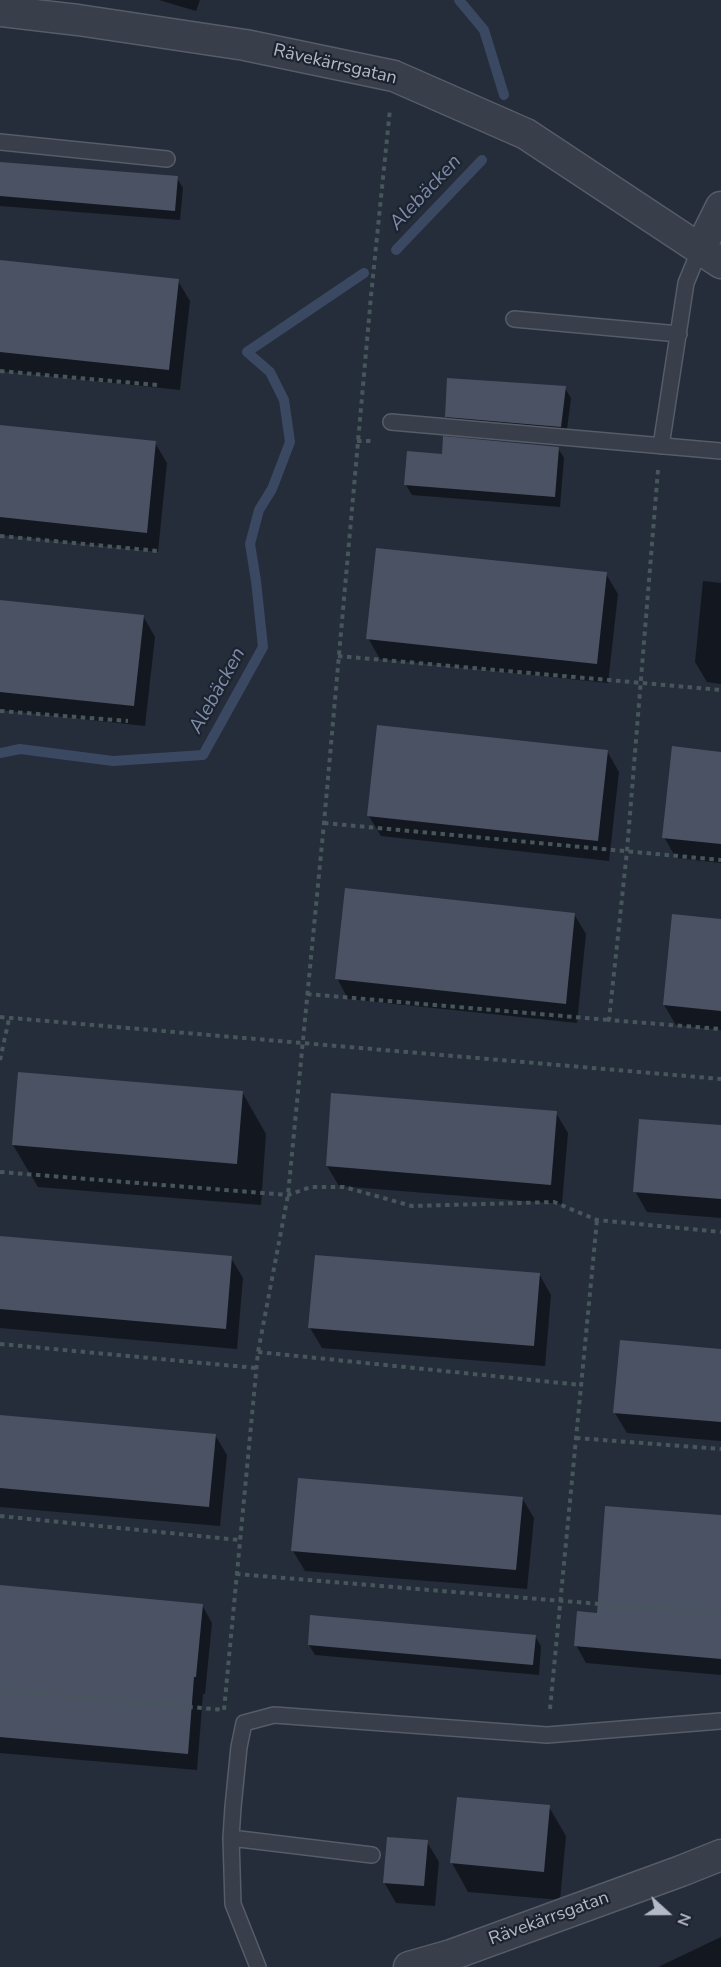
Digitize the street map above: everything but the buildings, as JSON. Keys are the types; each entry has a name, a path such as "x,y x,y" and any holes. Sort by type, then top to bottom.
{"street":[{"name":"Rävekärrsgatan","path":"0,11 246,45 394,76 526,134 710,256"},
{"path":"710,256 721,207"},
{"name":"Rävekärrsgatan","path":"409,1967 462,1951 681,1871 721,1854"}],"lane":[{"path":"0,142 167,159"},
{"path":"660,446 686,283 710,256"},
{"path":"514,319 679,334"},
{"path":"392,422 721,451"},
{"path":"258,1967 233,1904 231,1838 239,1747 244,1723 274,1715 547,1735 721,1721"},
{"path":"231,1838 372,1855"}],"path":[{"path":"0,1690 224,1710 256,1368 288,1195 371,296 394,76"},
{"path":"0,371 157,385"},
{"path":"609,1020 627,851 660,446"},
{"path":"0,536 158,551"},
{"path":"338,656 721,690"},
{"path":"0,711 128,721"},
{"path":"324,823 721,860"},
{"path":"307,994 721,1029"},
{"path":"0,1017 721,1078"},
{"path":"0,1060 9,1018"},
{"path":"0,1172 288,1195 311,1187 344,1187 412,1206 554,1202 597,1220 721,1232"},
{"path":"547,1735 597,1220"},
{"path":"0,1344 256,1368"},
{"path":"258,1352 581,1385"},
{"path":"576,1438 721,1449"},
{"path":"0,1516 239,1540"},
{"path":"236,1574 721,1614"}],"waterway":[{"name":"Alebäcken","path":"459,0 484,30 504,95"},
{"name":"Alebäcken","path":"396,250 482,160"},
{"name":"Alebäcken","path":"0,753 20,749 113,761 203,755 263,647 250,544 259,510 272,489 290,442 284,400 270,372 247,352 364,273"}]}
